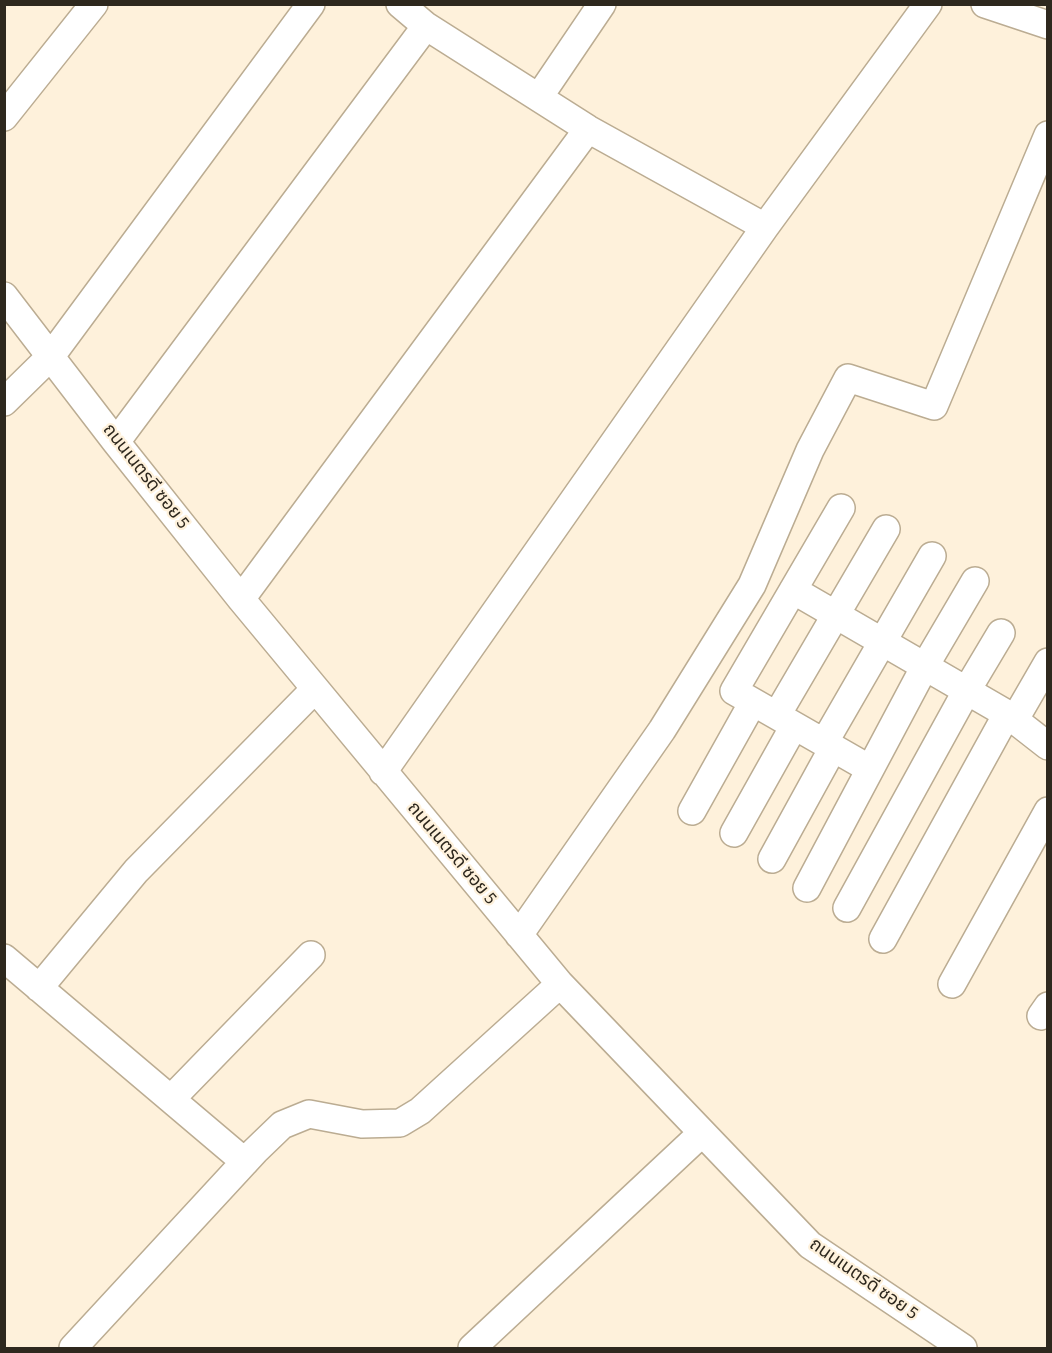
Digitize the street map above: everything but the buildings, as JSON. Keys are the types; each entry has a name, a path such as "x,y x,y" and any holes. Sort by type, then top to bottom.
{"street":[{"path":"4,117 94,4"},
{"path":"4,402 51,356 311,4"},
{"path":"400,4 426,26 588,129 765,227"},
{"path":"539,97 602,4"},
{"path":"383,772 765,227 928,4"},
{"path":"985,4 1047,25"},
{"path":"116,442 426,26"},
{"path":"241,599 588,129"},
{"path":"519,935 663,730 752,585 810,450 848,378 934,406 1047,135"},
{"name":"ถนนเนตรดี ซอย 5","path":"4,296 241,599 560,984 810,1245 963,1348"},
{"path":"841,508 734,691 870,769"},
{"path":"734,833 836,615 886,529"},
{"path":"772,859 828,745 932,556"},
{"path":"807,888 925,666 975,581"},
{"path":"793,590 1011,716 1047,746"},
{"path":"847,908 967,690 1002,633"},
{"path":"883,939 1011,716 1047,662"},
{"path":"39,988 136,871 315,689"},
{"path":"693,811 753,702"},
{"path":"952,984 1047,811"},
{"path":"171,1099 311,955"},
{"path":"4,958 245,1162"},
{"path":"73,1348 282,1125 309,1114 362,1125 400,1123 420,1111 560,984"},
{"path":"472,1348 702,1133"}]}
